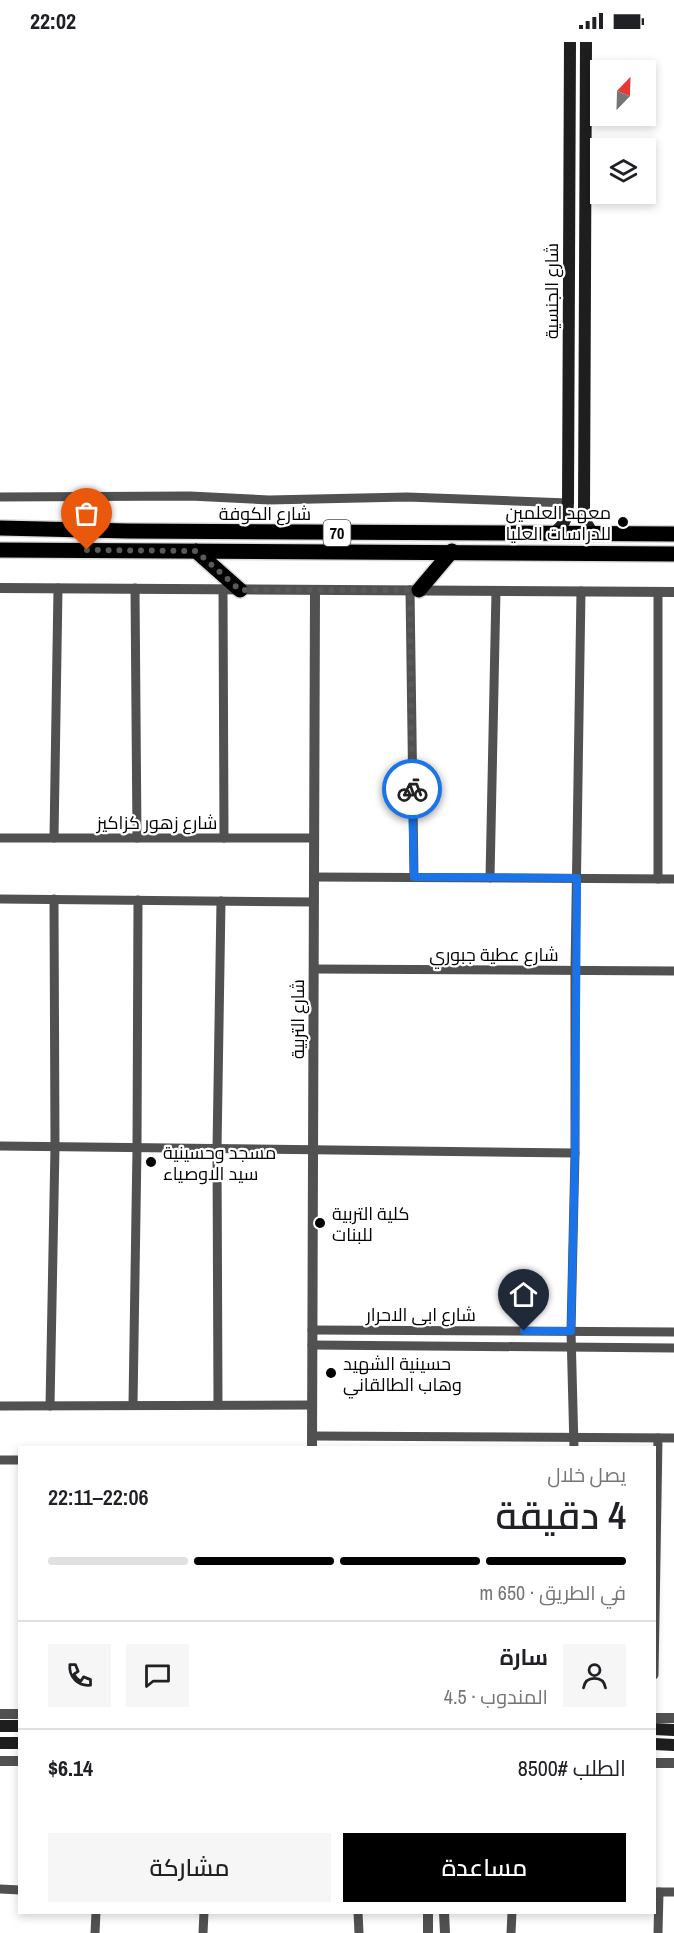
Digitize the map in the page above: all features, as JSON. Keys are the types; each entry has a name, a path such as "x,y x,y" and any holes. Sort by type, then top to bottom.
{"highway":[{"name":"شارع الكوفة","path":"0,528 674,534"},
{"path":"595,534 592,546 598,553 603,554"},
{"name":"70","path":"0,550 674,554"},
{"path":"196,551 240,590"},
{"path":"415,590 452,551"}],"main road":[{"name":"شارع الجنسية","path":"552,534 563,526 567,518 568,503 570,42"},
{"name":"شارع الجنسية","path":"586,42 584,503 585,521 595,534"},
{"path":"568,395 578,399 585,395"},
{"path":"568,503 584,503"},
{"path":"0,1726 18,1726"},
{"path":"656,1726 674,1730"},
{"path":"656,1726 663,1737 657,1744"},
{"path":"0,1743 18,1743"},
{"path":"657,1744 674,1745"}],"street":[{"path":"0,497 190,496 269,500 407,497 568,503"},
{"path":"0,588 674,592"},
{"path":"54,838 58,588"},
{"path":"135,588 137,838"},
{"path":"223,589 224,838"},
{"name":"شارع التربية","path":"312,1442 315,590"},
{"path":"414,877 415,590"},
{"path":"490,878 496,591"},
{"path":"574,1442 571,1331 581,591"},
{"path":"658,592 658,879"},
{"name":"شارع زهور كزاكيز","path":"0,838 314,838"},
{"path":"314,877 674,879"},
{"path":"0,899 314,902"},
{"path":"50,1406 55,1147 54,899"},
{"path":"133,1406 138,900"},
{"path":"218,1405 220,901"},
{"name":"شارع عطية جبوري","path":"314,969 674,971"},
{"path":"0,1146 575,1153"},
{"name":"شارع ابی الاحرار","path":"312,1330 674,1332"},
{"name":"شارع ابی الاحرار","path":"312,1345 674,1348"},
{"path":"0,1406 312,1405"},
{"path":"312,1442 405,1436 486,1437 574,1442 674,1438"},
{"path":"405,1436 405,1446"},
{"path":"486,1437 486,1446"},
{"path":"656,1556 658,1438"},
{"path":"0,1460 18,1460"},
{"path":"0,1714 18,1714"},
{"path":"656,1726 674,1718"},
{"path":"0,1761 18,1761"},
{"path":"656,1763 674,1763"},
{"path":"0,1889 18,1890"},
{"path":"658,1933 656,1892 674,1892"},
{"path":"95,1933 96,1914"},
{"path":"204,1914 204,1933"},
{"path":"358,1914 359,1933"},
{"path":"428,1914 428,1933"},
{"path":"444,1914 445,1933"},
{"path":"511,1933 512,1914"}],"way so far":[{"path":"87,550 196,551 240,590 410,590 412,789"}],"place":[{"name":"معهد العلمين للدراسات العليا","path":"623,522"},
{"name":"مسجد وحسينية سيد الاوصياء","path":"151,1162"},
{"name":"كلية التربية للبنات","path":"320,1223"},
{"name":"حسينية الشهيد وهاب الطالقاني","path":"331,1373"}],"route":[{"path":"412,789 414,877 577,878 571,1331 524,1331"}]}
